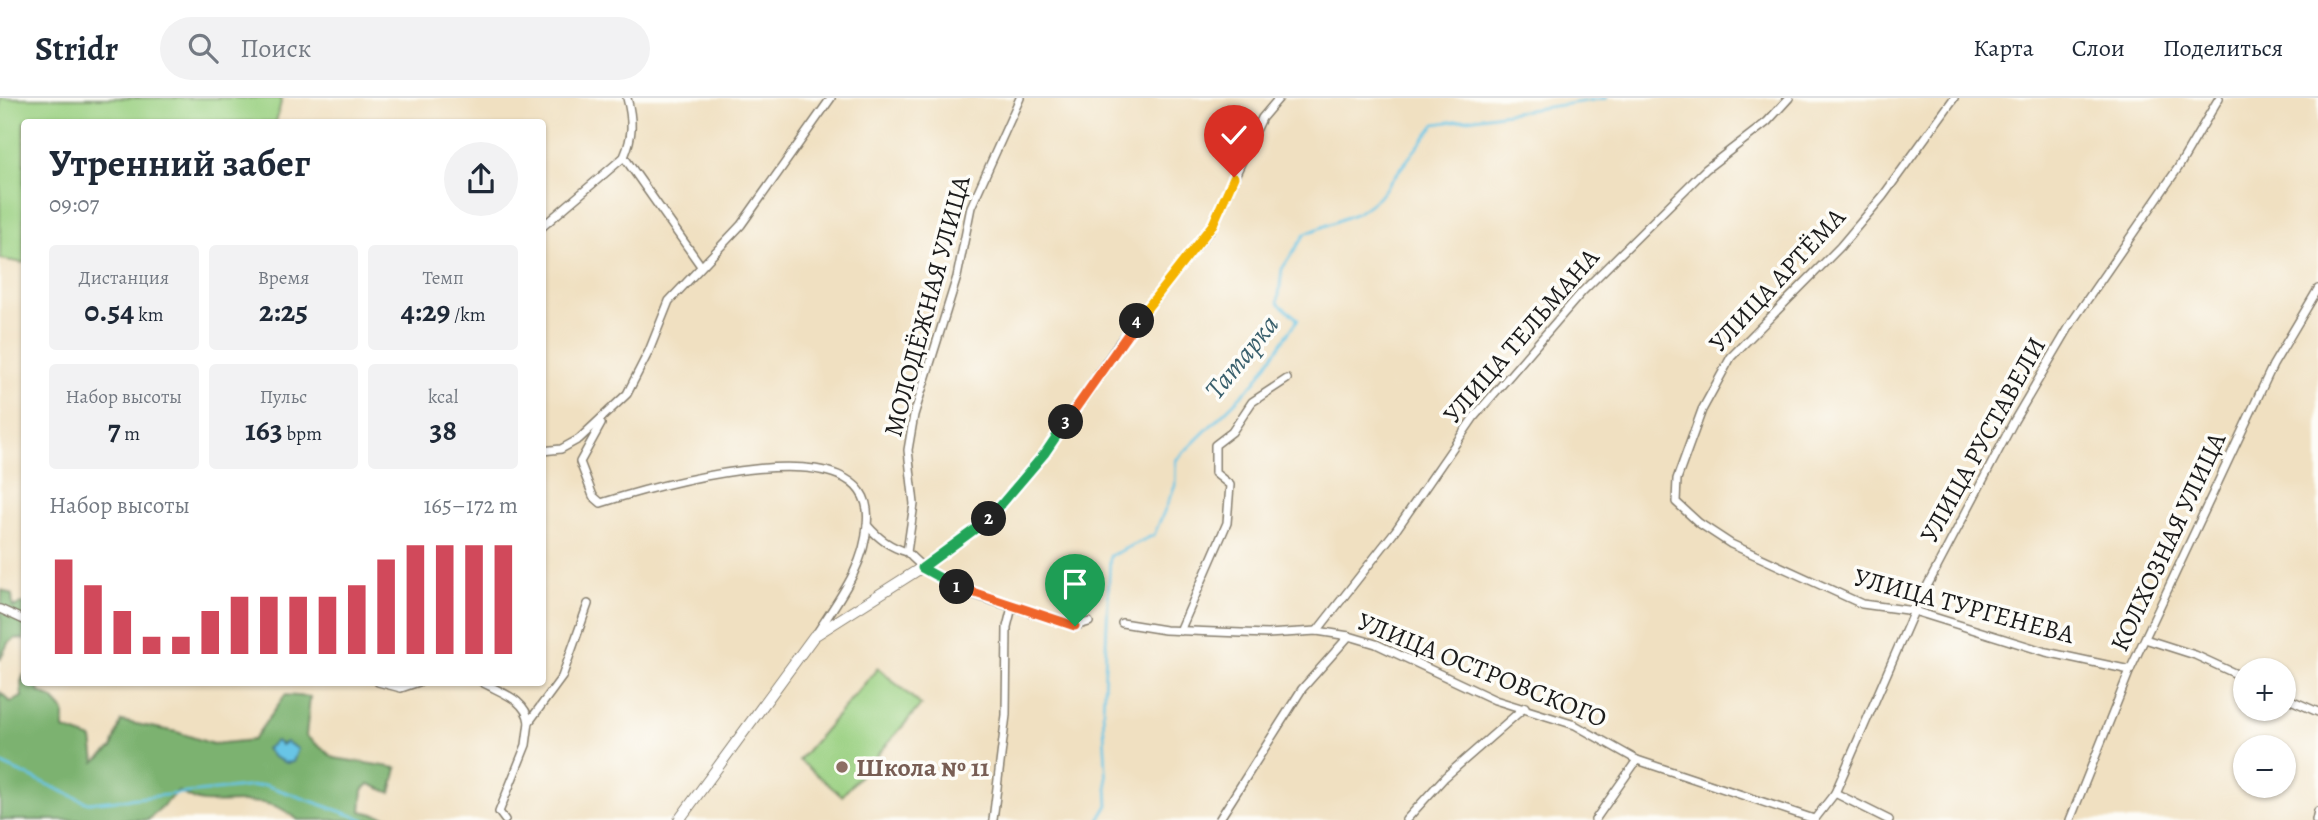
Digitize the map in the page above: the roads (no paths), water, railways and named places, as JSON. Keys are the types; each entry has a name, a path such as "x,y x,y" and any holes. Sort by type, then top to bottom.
{"street":[{"path":"546,224 624,157 633,120 627,98"},
{"path":"546,450 569,446 607,416 627,394 649,351 669,301 741,225 831,98"},
{"name":"МОЛОДЁЖНАЯ УЛИЦА","path":"907,552 914,504 908,450 914,415 957,277 971,207 1020,98"},
{"path":"814,636 922,568 986,522 1045,453 1119,344 1210,230 1262,118 1279,98"},
{"name":"УЛИЦА ТЕЛЬМАНА","path":"1317,631 1396,530 1474,417 1582,292 1706,169 1767,122 1789,98"},
{"name":"УЛИЦА АРТЁМА","path":"1682,510 1675,502 1677,479 1711,388 1731,357 1840,247 1883,196 1954,98"},
{"name":"УЛИЦА РУСТАВЕЛИ","path":"1814,820 1835,793 1913,611 2014,421 2074,319 2178,168 2220,98"},
{"path":"624,157 701,266"},
{"name":"КОЛХОЗНАЯ УЛИЦА","path":"2070,820 2130,670 2273,365 2318,289"},
{"path":"1180,631 1227,523 1230,485 1215,472 1214,444 1232,432 1252,402 1287,379"},
{"path":"607,416 580,462 593,496 601,503 667,483 776,468 810,468 827,470 855,485 868,504 866,539 858,564 814,636 679,820"},
{"name":"УЛИЦА ТУРГЕНЕВА","path":"1682,510 1731,544 1862,604 1913,611 2046,652 2130,670"},
{"path":"867,525 883,542 907,552 922,568 965,591 1075,626 1089,622"},
{"path":"529,722 562,677 588,604"},
{"path":"993,820 1006,715 1007,627 1012,607"},
{"path":"0,608 21,618"},
{"name":"УЛИЦА ОСТРОВСКОГО","path":"1122,623 1180,631 1268,634 1317,631 1349,636 1376,644 1495,700 1525,707 1575,725 1637,760 1814,820"},
{"path":"1219,820 1302,689 1349,636"},
{"path":"2145,639 2195,655 2233,672"},
{"path":"489,686 520,703 527,710 529,722 526,745 499,813 505,820"},
{"path":"2296,702 2318,712"},
{"path":"1406,820 1445,777 1525,707"},
{"path":"1595,820 1637,760"},
{"path":"1835,793 1889,820"},
{"path":"2316,820 2318,811"}],"water":[{"path":"276,741 281,745 286,742 298,749 293,762 286,763 273,757 266,749"}],"waterway":[{"name":"Татарка","path":"1099,820 1108,805 1103,712 1110,556 1154,535 1175,486 1176,460 1255,382 1298,319 1278,303 1282,269 1305,234 1357,213 1378,198 1435,124 1607,98"},
{"path":"0,763 88,803 265,785 365,820"}],"place":[{"name":"Школа № 11","path":"842,767"}]}
